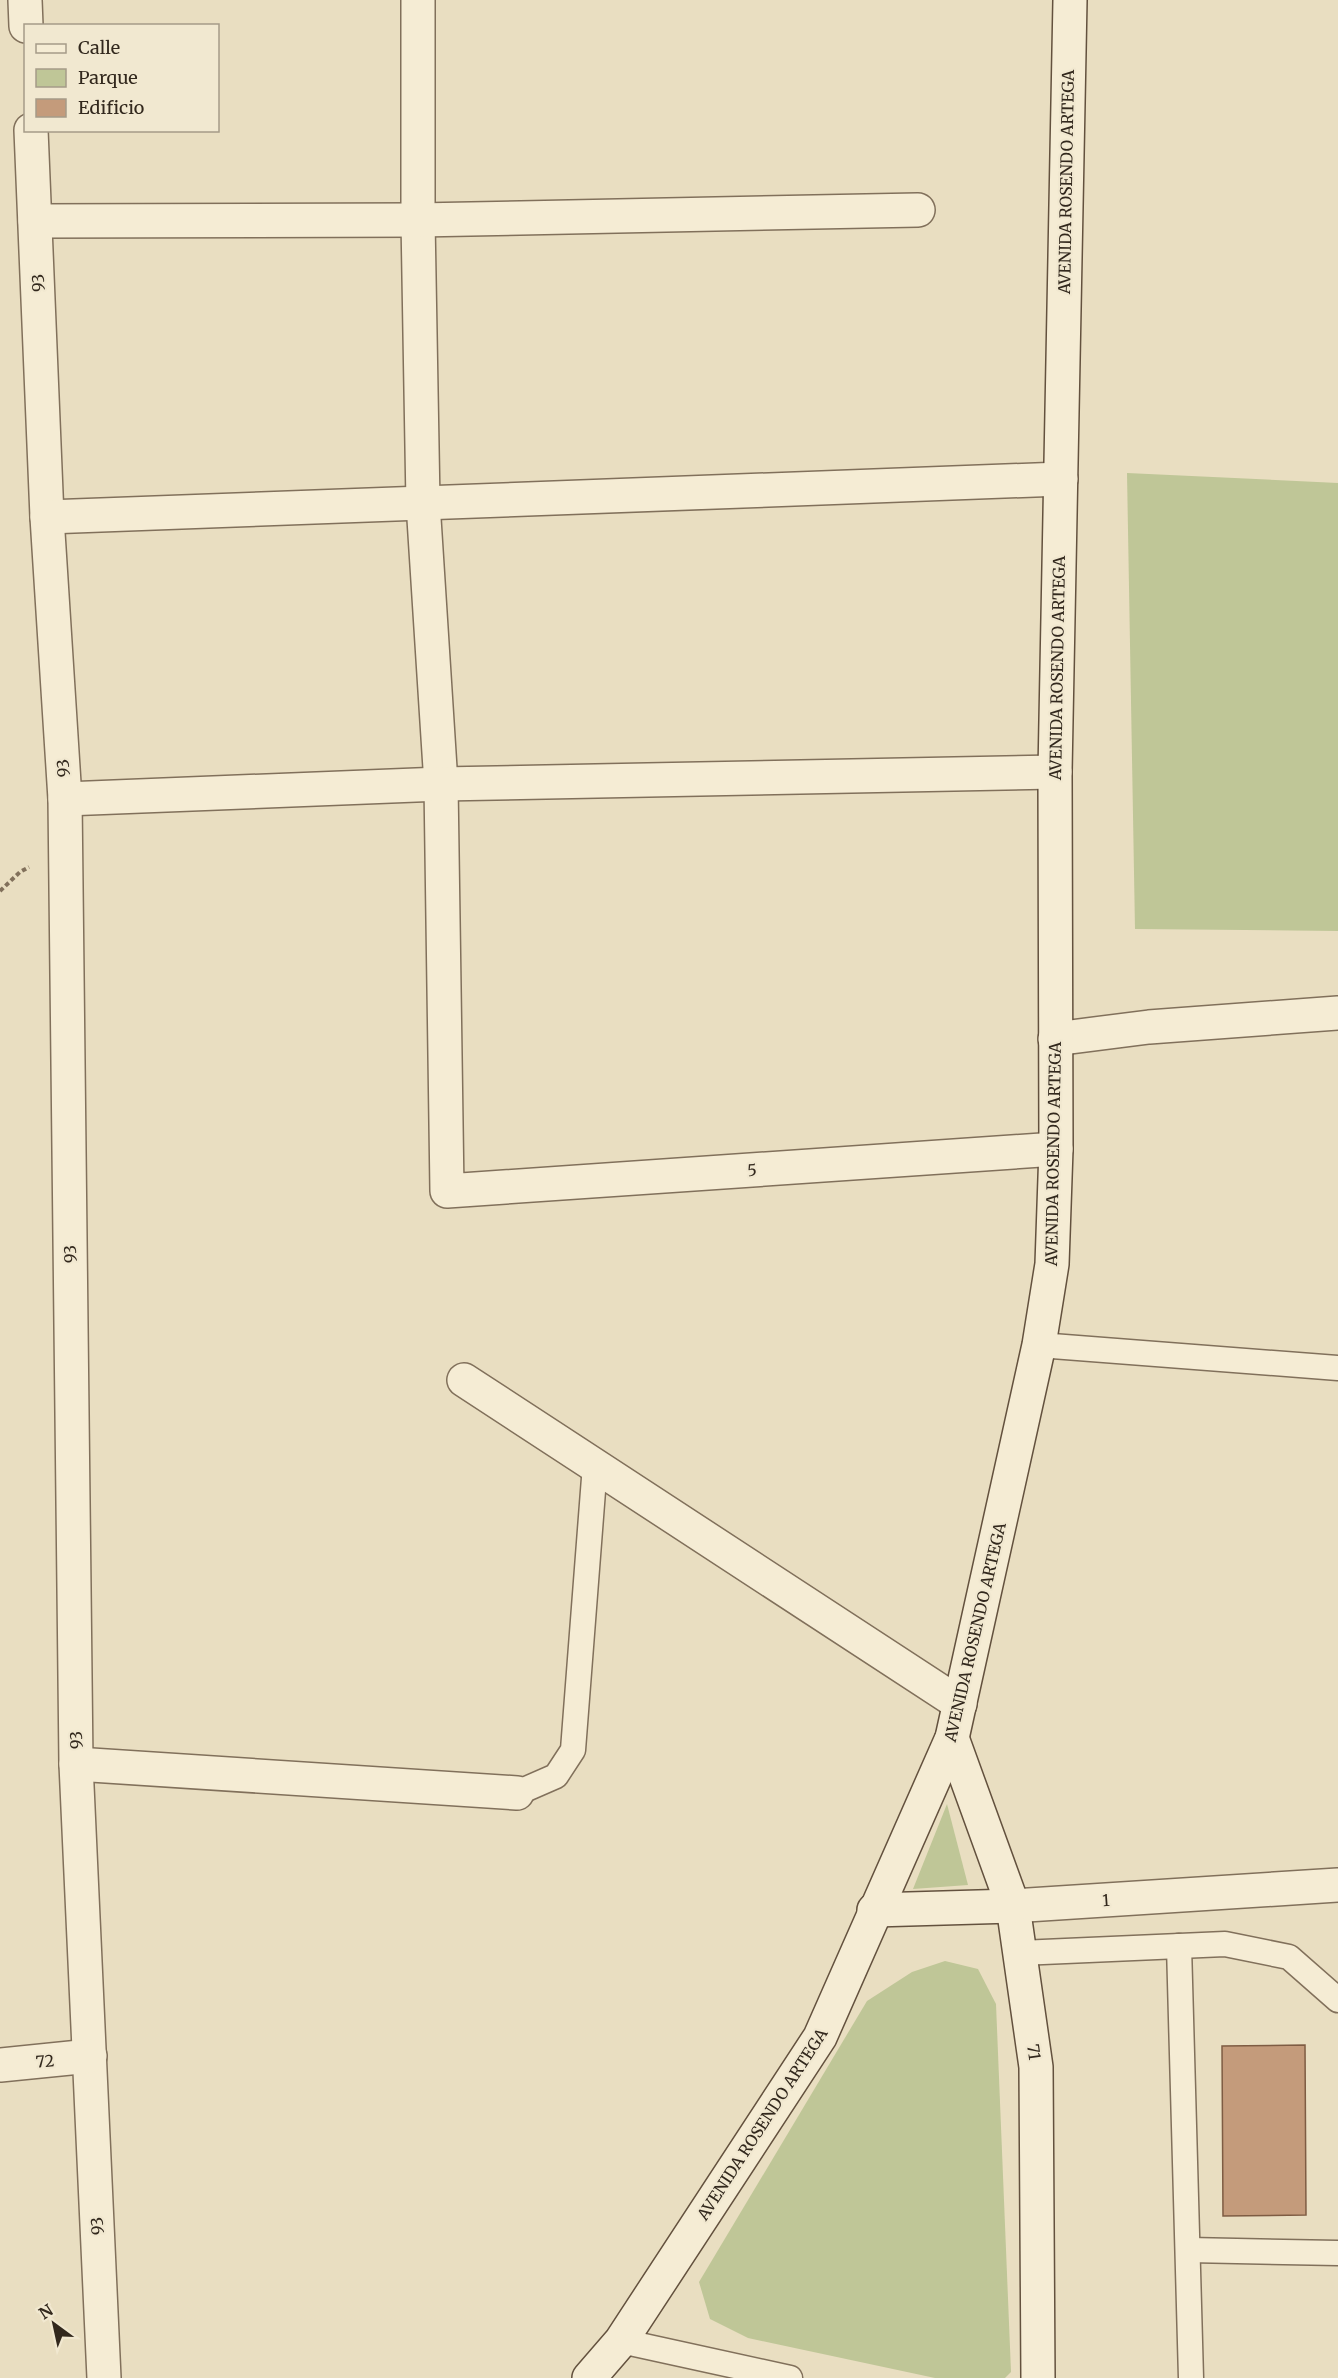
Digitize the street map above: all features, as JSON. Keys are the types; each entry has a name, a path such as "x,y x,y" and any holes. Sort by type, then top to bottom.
{"street":[{"path":"25,0 26,24"},
{"path":"418,0 418,220 423,503 441,784"},
{"name":"AVENIDA ROSENDO ARTEGA","path":"589,2378 621,2342 820,2037 874,1910 952,1738 1039,1345 1052,1264 1056,1149 1055,772 1070,0"},
{"name":"93","path":"31,132 46,516 65,799 76,1764 104,2378"},
{"path":"35,221 418,220 918,210"},
{"path":"46,516 1060,479"},
{"path":"65,799 441,784 1055,772"},
{"name":"5","path":"441,784 447,1191 1056,1149"},
{"path":"1056,1039 1149,1027 1338,1013"},
{"path":"464,1380 960,1704"},
{"name":"71","path":"952,1738 1013,1906 1036,2067 1038,2378"},
{"path":"76,1764 517,1793"},
{"name":"1","path":"874,1910 1013,1906 1338,1885"},
{"name":"72","path":"0,2065 90,2056"}],"lane":[{"path":"1039,1345 1338,1368"},
{"path":"517,1793 556,1776 573,1750 595,1465"},
{"path":"1020,1953 1225,1944 1289,1957 1338,2000"},
{"path":"1179,1946 1191,2378"},
{"path":"1189,2250 1338,2253"},
{"path":"621,2342 720,2371 790,2378"}],"green space":[{"path":"1127,473 1338,483 1338,931 1135,929"},
{"path":"947,1804 968,1885 913,1889"},
{"path":"945,1961 978,1969 996,2004 1011,2372 1005,2378 935,2378 748,2338 710,2319 699,2282 867,2001 912,1972"}],"building":[{"path":"1305,2045 1306,2215 1223,2216 1222,2046"}]}
